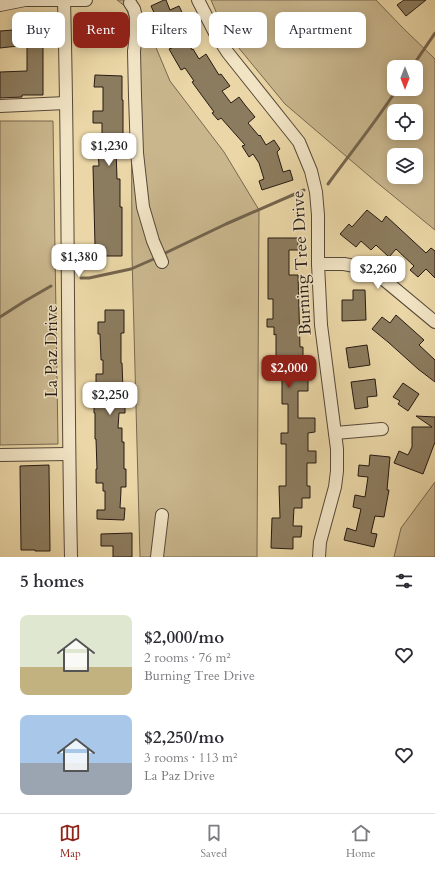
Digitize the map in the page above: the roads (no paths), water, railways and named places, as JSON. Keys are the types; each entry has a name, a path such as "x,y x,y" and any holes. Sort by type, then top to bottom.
{"street":[{"path":"0,5 25,0 86,0"},
{"name":"La Paz Drive","path":"64,0 70,557"},
{"name":"Burning Tree Drive","path":"198,0 215,33 228,52 299,142 311,171 316,192 321,325 337,449 335,487 320,542 319,557"},
{"path":"130,3 134,8 136,17 134,51 137,153 143,206 153,241 162,262"},
{"path":"0,106 66,103"},
{"path":"318,264 344,264 360,267 376,273 435,322"},
{"path":"335,433 382,429"},
{"path":"0,455 68,454"},
{"path":"157,557 162,516"}],"waterway":[{"path":"417,60 435,33"},
{"path":"328,184 392,96"},
{"path":"161,255 226,224 304,190"},
{"path":"81,278 89,278 131,269 156,258"},
{"path":"0,317 51,286"}]}
